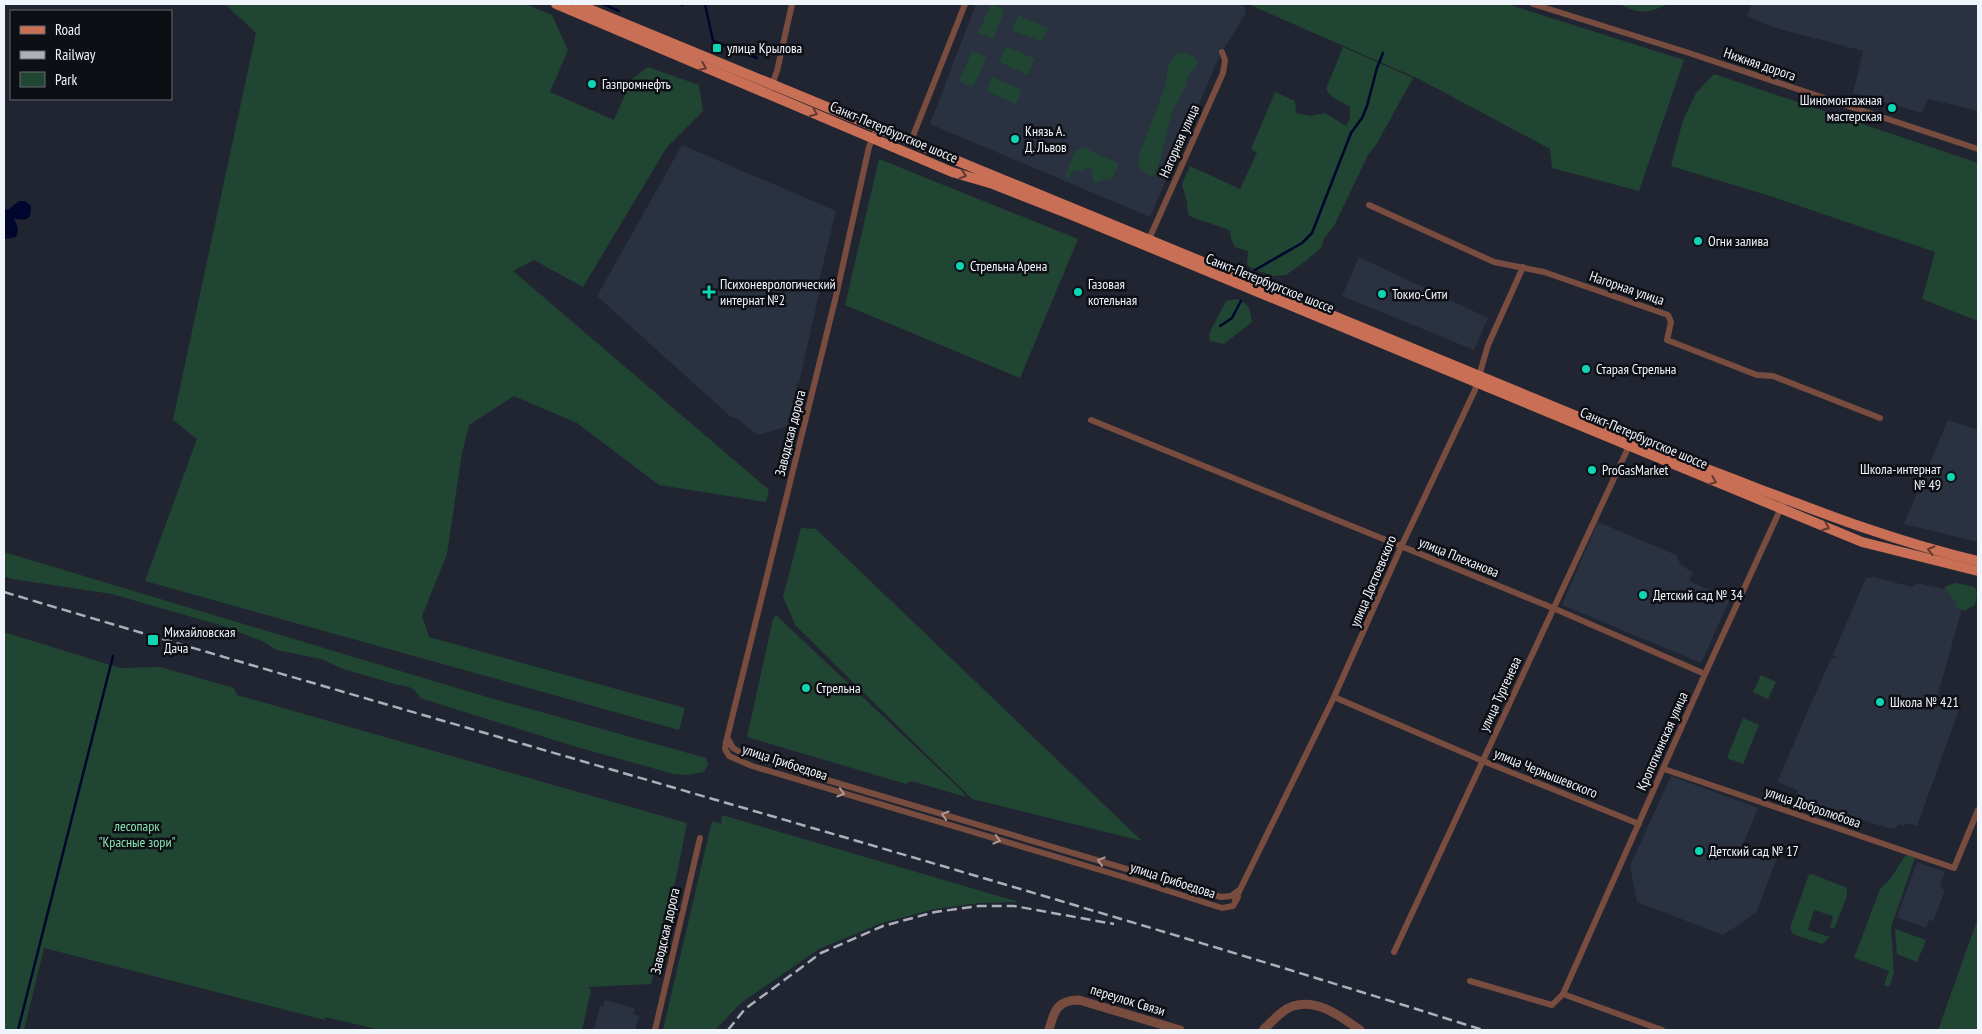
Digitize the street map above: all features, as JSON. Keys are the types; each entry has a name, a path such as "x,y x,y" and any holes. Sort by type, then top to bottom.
{"main road":[{"name":"Санкт-Петербургское шоссе","path":"556,4 952,172 993,184 1688,462 1783,504 1862,542 1978,572"},
{"name":"Санкт-Петербургское шоссе","path":"577,4 1149,239 1629,446 1783,504 1894,539 1978,561"}],"street":[{"path":"769,94 792,4"},
{"path":"911,141 966,4"},
{"name":"Нижняя дорога","path":"1533,4 1686,52 1978,149"},
{"name":"Нагорная улица","path":"1149,239 1223,73 1225,60 1222,52"},
{"name":"Заводская дорога","path":"727,745 727,738 836,296 867,154 877,127"},
{"name":"Нагорная улица","path":"1369,205 1494,262 1544,272 1668,315 1671,322 1667,340 1757,376 1777,378 1880,418"},
{"name":"улица Достоевского","path":"1235,900 1334,697 1400,546 1475,390 1488,345 1523,267"},
{"name":"улица Плеханова","path":"1091,420 1553,608 1705,674"},
{"name":"улица Тургенева","path":"1394,952 1629,446"},
{"name":"Кропоткинская улица","path":"1563,994 1705,674 1783,504"},
{"name":"улица Чернышевского","path":"1334,697 1483,761 1639,824"},
{"name":"улица Грибоедова","path":"727,738 733,748 738,751 807,774 1212,895 1232,896 1241,889"},
{"name":"улица Грибоедова","path":"727,738 725,748 729,756 752,766 1222,908 1233,906 1241,889"},
{"name":"улица Добролюбова","path":"1664,769 1954,868 1978,810"},
{"name":"Заводская дорога","path":"655,1030 700,838"},
{"path":"1470,981 1552,1005 1563,994 1662,1030"},
{"name":"переулок Связи","path":"1049,1030 1053,1015 1067,1000 1079,1000 1151,1026 1180,1030"},
{"path":"1263,1030 1285,1010 1293,1006 1310,1004 1342,1017 1360,1030"}],"shaded area":[{"path":"976,4 1244,4 1246,13 1219,57 1150,217 930,124"},
{"path":"1752,4 1978,4 1978,111 1928,99 1922,113 1853,93 1863,51 1772,27 1747,16"},
{"name":"Психоневрологический интернат №2","path":"682,145 836,211 819,281 820,289 799,383 797,383 796,389 798,389 790,426 757,435 738,419 730,416 597,296"},
{"path":"1359,257 1488,318 1474,350 1342,296"},
{"name":"Школа-интернат № 49","path":"1948,420 1978,430 1978,542 1904,524"},
{"name":"Детский сад № 34","path":"1598,522 1676,555 1681,565 1693,573 1689,581 1730,599 1701,663 1562,605"},
{"name":"Школа № 421","path":"1874,577 1912,587 1917,583 1966,594 1937,698 1960,707 1917,826 1907,823 1904,826 1898,824 1896,828 1892,829 1796,801 1798,790 1777,782 1831,658 1837,659 1833,654 1866,578"},
{"name":"Детский сад № 17","path":"1671,776 1758,808 1743,844 1777,858 1756,913 1723,935 1637,902 1630,866"},
{"path":"1917,862 1945,872 1940,886 1945,891 1933,921 1929,920 1926,928 1897,917"},
{"path":"605,1000 635,1008 633,1014 639,1016 635,1030 594,1030 600,1006 603,1007"}],"green space":[{"path":"225,4 525,4 552,15 568,50 550,92 614,120 632,79 648,67 699,85 703,111 667,147 583,287 534,260 513,271 769,490 766,502 659,485 577,423 514,396 469,425 462,453 447,554 422,616 429,637 685,708 679,730 145,581 197,439 173,420 256,33"},
{"path":"991,4 1005,9 993,39 978,33"},
{"path":"1248,4 1507,4 1684,60 1639,191 1552,168 1550,149 1421,80"},
{"path":"1619,4 1668,4 1644,12"},
{"path":"1018,15 1048,28 1042,42 1012,30"},
{"path":"1006,46 1035,59 1028,75 999,62"},
{"path":"1343,47 1413,78 1376,145 1368,155 1334,226 1324,239 1321,248 1286,275 1273,276 1249,267 1247,263 1248,251 1235,247 1230,231 1188,215 1182,184 1190,166 1240,189 1257,153 1251,149 1275,92 1295,101 1296,113 1310,116 1325,113 1346,126 1350,118 1350,107 1332,97 1326,89"},
{"path":"972,51 987,57 973,87 959,81"},
{"path":"1176,53 1185,53 1196,58 1198,64 1188,76 1186,85 1172,113 1162,155 1153,177 1144,172 1138,165 1139,155 1166,84 1168,66"},
{"path":"1714,74 1978,163 1978,321 1922,299 1935,252 1770,196 1671,166 1683,120 1696,93"},
{"path":"992,77 1022,90 1016,104 986,91"},
{"path":"1083,147 1119,164 1112,180 1107,179 1095,183 1092,170 1089,168 1081,172 1072,170 1069,178 1065,177 1075,151"},
{"name":"Стрельна Арена","path":"879,159 1078,239 1020,378 845,305"},
{"path":"1237,299 1245,303 1249,308 1252,322 1224,344 1210,341 1209,334 1226,301"},
{"path":"801,528 816,529 1142,841 972,799 796,626 783,597"},
{"path":"4,552 487,697 706,758 708,764 704,772 688,775 674,774 580,748 420,698 414,690 408,687 343,669 321,659 277,650 262,641 223,626 112,594 12,579 4,576"},
{"path":"1955,583 1975,587 1977,594 1975,605 1964,611 1957,608 1955,601 1944,587"},
{"name":"Стрельна","path":"776,615 962,791 966,797 911,781 906,784 747,737 773,619"},
{"name":"лесопарк \"Красные зори\"","path":"4,632 120,668 160,667 234,688 237,695 687,823 651,984 588,987 591,990 582,1030 381,1030 325,1017 325,1020 44,948 24,1030 4,1030"},
{"path":"1761,675 1776,682 1768,699 1753,692"},
{"path":"1743,718 1759,725 1743,764 1727,758"},
{"path":"722,815 1019,902 979,903 935,909 882,923 819,949 741,1003 715,1030 663,1030 712,821 721,824"},
{"path":"1907,855 1915,858 1891,927 1894,973 1889,987 1884,985 1889,971 1854,958 1880,889 1891,878"},
{"path":"1809,874 1847,888 1847,896 1834,929 1830,927 1833,916 1814,910 1808,930 1830,937 1822,944 1793,934 1790,928"},
{"path":"1978,918 1978,1030 1938,1030"},
{"path":"1895,929 1926,940 1917,962 1897,954"}],"water":[{"path":"19,201 25,201 31,206 30,215 25,219 14,219 18,228 16,237 6,239 4,238 4,210 9,209"}],"waterway":[{"path":"603,4 619,11"},
{"path":"705,4 713,41 757,58"},
{"path":"1255,270 1302,243 1312,233 1351,133 1362,118 1367,106 1383,53"},
{"path":"1220,326 1232,318 1241,301"},
{"path":"18,1030 113,656"}],"railway":[{"path":"4,592 929,862 1483,1030"},
{"path":"728,1030 745,1009 821,953 883,926 935,912 979,906 1014,906 1114,924"}],"place":[{"name":"улица Крылова","path":"717,48"},
{"name":"Газпромнефть","path":"592,84"},
{"name":"Шиномонтажная мастерская","path":"1892,108"},
{"name":"Князь А. Д. Львов","path":"1015,139"},
{"name":"Огни залива","path":"1698,241"},
{"name":"Стрельна Арена","path":"960,266"},
{"name":"Психоневрологический интернат №2","path":"709,292"},
{"name":"Газовая котельная","path":"1078,292"},
{"name":"Токио-Сити","path":"1382,294"},
{"name":"Старая Стрельна","path":"1586,369"},
{"name":"ProGasMarket","path":"1592,470"},
{"name":"Школа-интернат № 49","path":"1951,477"},
{"name":"Детский сад № 34","path":"1643,595"},
{"name":"Михайловская Дача","path":"153,640"},
{"name":"Стрельна","path":"806,688"},
{"name":"Школа № 421","path":"1880,702"},
{"name":"Детский сад № 17","path":"1699,851"}]}
